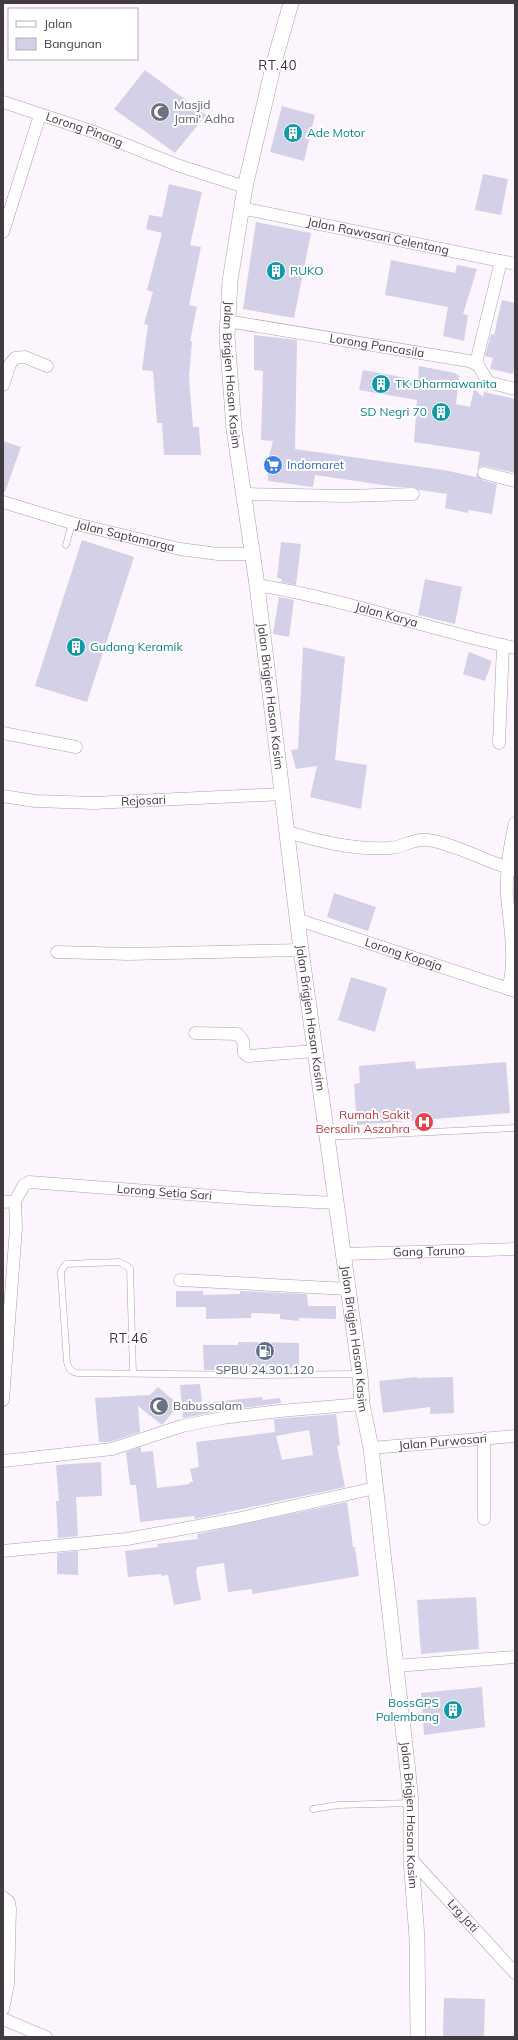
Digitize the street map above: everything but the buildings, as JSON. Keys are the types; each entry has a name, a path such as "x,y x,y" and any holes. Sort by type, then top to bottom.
{"street":[{"name":"Jalan Brigjen Hasan Kasim","path":"291,3 275,59 245,187 230,281 227,321 234,429 288,832 299,920 301,950 360,1374 362,1404 371,1448 396,1666 411,1803 411,1859 417,1938 418,2037"},
{"path":"3,102 40,115"},
{"name":"Lorong Pinang","path":"3,232 40,115 128,145 177,165 245,187"},
{"name":"Jalan Rawasari Celentang","path":"241,208 515,264"},
{"path":"501,261 476,363 488,382 515,389"},
{"name":"Lorong Pancasila","path":"227,321 476,363"},
{"path":"3,385 10,364 15,358 25,357 47,366"},
{"path":"484,473 515,481"},
{"path":"243,494 346,496 413,494"},
{"name":"Jalan Saptamarga","path":"3,502 72,524 200,553 251,554"},
{"name":"Jalan Karya","path":"256,585 316,595 515,648"},
{"path":"499,743 503,645"},
{"path":"3,733 76,747"},
{"name":"Rejosari","path":"3,796 35,801 94,802 283,794"},
{"name":"Lorong Kopaja","path":"299,920 512,990 511,869 509,847 515,824"},
{"path":"288,832 346,846 372,848 396,847 413,841 428,840 452,847 511,869"},
{"path":"57,952 129,954 301,950"},
{"path":"195,1032 238,1034 243,1041 244,1053 248,1056 315,1051"},
{"name":"Lorong Setia Sari","path":"9,1201 24,1185 29,1182 253,1199 336,1203"},
{"path":"3,1400 16,1228 9,1201"},
{"name":"Gang Taruno","path":"343,1254 515,1249"},
{"path":"180,1280 348,1289"},
{"path":"3,1461 112,1449 182,1426 222,1418 287,1410 362,1404"},
{"name":"Jalan Purwosari","path":"371,1448 515,1436"},
{"path":"484,1438 484,1519"},
{"path":"3,1551 127,1539 254,1515 375,1488"},
{"path":"396,1666 515,1657"},
{"name":"Lrg.Jati","path":"411,1859 515,1973"},
{"path":"3,1897 9,1902 10,1909 8,1984 3,2009"},
{"path":"3,2019 46,2037"}],"lane":[{"path":"66,545 72,524"},
{"path":"327,1137 515,1128"},
{"path":"133,1373 130,1268 119,1262 66,1264 61,1276 67,1362 69,1369 77,1373 260,1375 360,1374"},
{"path":"312,1809 338,1805 411,1803"}],"place":[{"name":"Masjid Jami' Adha","path":"160,112"},
{"name":"Ade Motor","path":"293,133"},
{"name":"RUKO","path":"276,271"},
{"name":"TK Dharmawanita","path":"381,384"},
{"name":"SD Negri 70","path":"441,412"},
{"name":"Indomaret","path":"273,465"},
{"name":"Gudang Keramik","path":"76,647"},
{"name":"Rumah Sakit Bersalin Aszahra","path":"424,1122"},
{"name":"SPBU 24.301.120","path":"265,1351"},
{"name":"Babussalam","path":"159,1406"},
{"name":"BossGPS Palembang","path":"453,1710"}],"district":[{"name":"RT.40","path":"278,65"},
{"name":"RT.46","path":"129,1338"}]}
